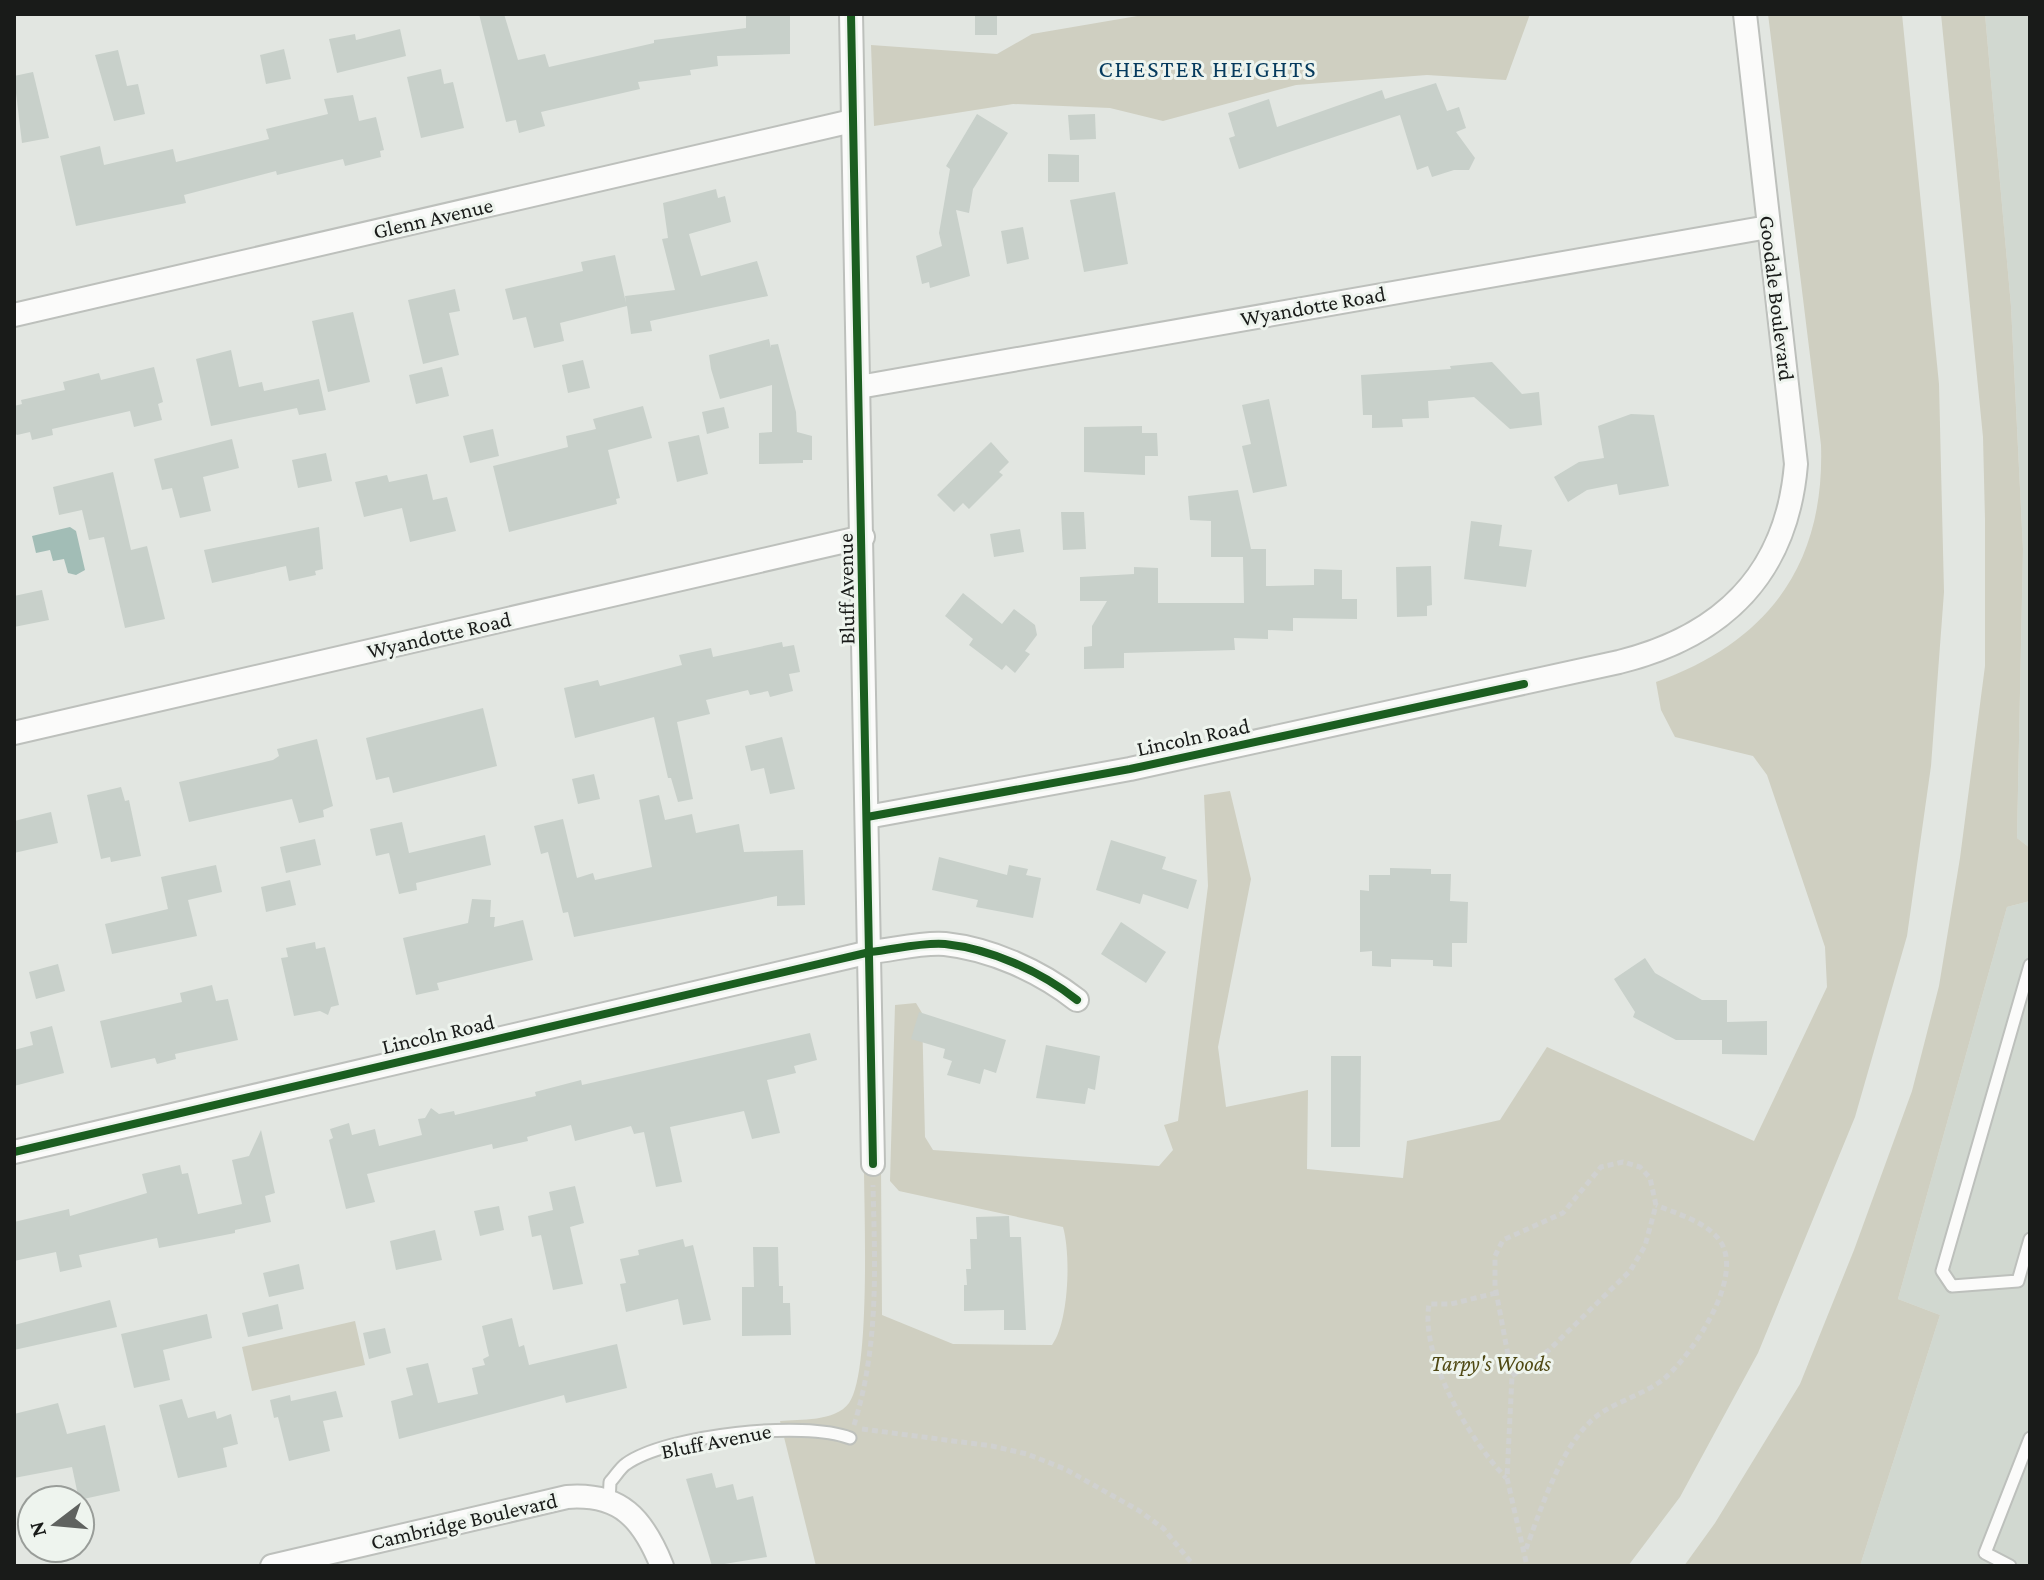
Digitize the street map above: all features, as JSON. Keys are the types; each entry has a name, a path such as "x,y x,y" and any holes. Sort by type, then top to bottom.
{"street":[{"name":"Bluff Avenue","path":"851,14 873,1164"},
{"name":"Goodale Boulevard","path":"1745,14 1796,464 1787,517 1776,549 1760,577"},
{"name":"Glenn Avenue","path":"14,315 852,121"},
{"name":"Wyandotte Road","path":"859,387 1768,227"},
{"name":"Wyandotte Road","path":"14,733 863,537"},
{"name":"Lincoln Road","path":"867,817 965,801 1206,753 1641,656 1677,643 1713,623 1760,577"},
{"name":"Lincoln Road","path":"14,1152 870,952 943,944 1026,968 1077,1000"},
{"name":"Cambridge Boulevard","path":"272,1566 567,1497 588,1495 609,1502"},
{"path":"609,1502 630,1512 650,1535 662,1566"}],"lane":[{"path":"2030,965 1942,1271 1952,1286 2018,1281 2030,1239"},
{"name":"Bluff Avenue","path":"609,1502 610,1482 627,1464 668,1447 762,1428 852,1433"},
{"path":"2010,1566 1985,1553 2030,1438"}],"path":[{"path":"1512,1376 1549,1350 1630,1271 1645,1246 1656,1205 1650,1178 1640,1167 1623,1162 1601,1167 1563,1213 1503,1240 1495,1256 1496,1293 1512,1376 1507,1478 1527,1566"},
{"path":"873,1164 874,1334 867,1383 852,1433 992,1446 1027,1454 1065,1469 1138,1510 1163,1528 1194,1566"},
{"path":"1525,1551 1544,1501 1588,1424 1640,1396 1667,1377 1683,1359 1721,1297 1729,1272 1726,1254 1717,1236 1656,1205"},
{"path":"1496,1293 1451,1304 1429,1304 1427,1318 1433,1348 1467,1431 1507,1478"}],"shaded area":[{"path":"1985,14 2030,14 2030,848 2017,838 2023,549 2011,306"},
{"path":"2030,901 2030,1566 1860,1566 1940,1315 1898,1299 2007,907"}],"green space":[{"path":"1149,14 1530,14 1506,80 1427,75 1296,85 1163,121 1110,108 1013,104 874,126 871,45 997,54 1032,34"},
{"name":"Tarpy's Woods","path":"1768,14 1902,14 1939,384 1944,592 1931,766 1907,936 1855,1117 1758,1353 1680,1497 1628,1566 816,1566 780,1421 835,1414 849,1403 856,1386 863,1326 864,1165 881,1165 882,1315 953,1344 1052,1345 1065,1305 1068,1271 1063,1227 899,1191 890,1181 895,1005 916,1003 922,1013 925,1137 933,1150 1159,1166 1173,1150 1164,1125 1178,1121 1208,886 1204,795 1230,791 1251,879 1218,1047 1226,1107 1308,1090 1307,1169 1403,1178 1407,1141 1500,1120 1547,1047 1754,1141 1827,987 1825,947 1767,775 1753,756 1675,737 1661,710 1656,682 1730,645 1758,621 1782,594 1800,562 1813,527 1820,488 1821,445"},
{"path":"1941,14 1985,14 2011,306 2023,549 2017,838 2030,848 2030,901 2007,907 1898,1299 1940,1315 1860,1566 1684,1566 1715,1523 1800,1384 1854,1250 1912,1091 1939,986 1960,858 1985,666 1983,437"},
{"path":"355,1321 365,1365 252,1391 242,1347"}],"water":[{"path":"70,527 76,531 85,570 76,575 68,573 64,559 53,561 50,550 36,553 32,536"}],"building":[{"path":"479,14 504,14 518,60 545,54 549,67 654,43 654,40 746,28 746,14 790,14 790,54 717,56 718,66 690,70 691,75 638,82 640,89 541,112 545,126 519,133 516,120 506,122"},
{"path":"975,14 997,14 997,35 975,35"},
{"path":"400,29 406,56 337,73 329,39 355,34 356,40"},
{"path":"284,49 291,79 266,84 260,55"},
{"path":"118,50 127,86 138,84 145,114 114,121 95,55"},
{"path":"441,69 444,84 453,82 464,128 421,138 407,77"},
{"path":"33,72 49,138 22,143 14,76"},
{"path":"1436,83 1447,111 1459,107 1466,128 1456,132 1475,158 1469,170 1454,170 1432,177 1428,166 1417,170 1400,115 1239,169 1229,138 1235,136 1228,113 1269,99 1277,127 1382,90 1385,99"},
{"path":"353,95 359,121 376,117 384,150 380,151 381,157 345,166 343,159 277,175 276,171 184,195 186,203 76,226 60,156 100,146 104,165 173,149 176,162 269,139 266,129 328,114 324,99"},
{"path":"977,114 1008,133 973,189 969,213 956,210 970,276 930,288 929,282 922,284 916,256 942,246 939,233 950,169 946,166"},
{"path":"1095,114 1096,139 1070,140 1068,115"},
{"path":"1048,154 1079,155 1079,182 1048,182"},
{"path":"716,189 718,198 725,196 731,222 689,234 701,276 757,261 768,296 650,321 652,331 631,334 627,306 560,323 564,341 534,348 526,317 513,320 505,289 583,271 581,262 615,255 626,303 625,296 675,290 662,239 668,238 663,203"},
{"path":"1115,192 1128,264 1084,272 1070,200"},
{"path":"1023,227 1029,259 1007,264 1001,231"},
{"path":"455,289 460,311 449,313 459,355 423,364 408,300"},
{"path":"353,312 370,382 328,392 312,321"},
{"path":"769,339 771,348 771,345 778,344 796,412 797,432 812,436 812,460 803,460 803,463 759,464 759,433 772,432 772,385 720,399 711,369 709,355"},
{"path":"231,350 239,387 262,382 264,391 319,379 326,410 299,415 297,408 211,426 196,359"},
{"path":"583,360 590,388 568,393 562,365"},
{"path":"1492,362 1522,394 1539,392 1542,425 1510,429 1474,397 1428,401 1429,418 1402,419 1403,427 1372,428 1372,415 1363,415 1361,375 1451,369 1450,366"},
{"path":"154,367 163,402 158,404 162,420 134,427 130,411 52,429 53,435 32,440 30,432 17,435 14,432 14,406 22,404 21,400 65,390 63,382 99,373 101,380"},
{"path":"442,367 449,396 416,404 409,375"},
{"path":"1269,399 1287,486 1253,493 1242,446 1251,444 1242,405"},
{"path":"643,406 652,438 608,450 620,498 616,499 617,504 509,532 493,466 568,447 566,436 596,429 593,419"},
{"path":"724,407 729,428 707,434 702,412"},
{"path":"1631,414 1654,415 1669,486 1619,495 1617,484 1587,490 1568,502 1554,477 1579,462 1604,458 1598,426"},
{"path":"1142,426 1142,433 1157,433 1158,456 1145,456 1145,475 1084,472 1084,427"},
{"path":"493,429 499,456 470,463 463,436"},
{"path":"699,435 708,474 677,482 668,442"},
{"path":"232,439 239,468 203,477 211,511 180,518 172,488 162,490 154,459"},
{"path":"991,442 1009,462 999,472 1003,475 969,509 963,503 954,512 937,495"},
{"path":"326,453 332,481 298,488 292,460"},
{"path":"113,472 131,550 147,546 165,619 125,628 104,537 89,540 82,510 59,515 53,487"},
{"path":"427,474 433,500 447,497 456,531 410,542 402,508 364,517 355,482 387,475 389,482"},
{"path":"1238,490 1251,549 1266,549 1266,586 1314,585 1314,569 1342,570 1342,599 1357,599 1357,619 1293,618 1293,631 1268,630 1268,639 1234,638 1235,650 1124,653 1124,668 1084,669 1084,647 1092,646 1092,626 1107,601 1080,601 1080,577 1134,574 1134,567 1158,568 1158,603 1244,603 1243,557 1211,557 1211,521 1190,520 1188,496"},
{"path":"1061,512 1084,512 1086,549 1063,550"},
{"path":"1471,521 1502,525 1499,546 1532,550 1526,587 1464,579"},
{"path":"319,527 323,569 315,571 316,575 289,581 286,566 212,583 204,550"},
{"path":"1020,529 1024,552 994,557 990,534"},
{"path":"1431,566 1432,605 1427,606 1427,616 1397,617 1396,567"},
{"path":"42,590 49,620 14,627 14,596"},
{"path":"963,593 1002,624 1014,609 1035,625 1037,635 1025,651 1030,654 1015,673 1006,665 1002,670 969,645 973,639 945,616"},
{"path":"782,642 783,647 794,645 800,672 789,674 793,691 770,697 768,691 750,695 748,690 706,700 710,714 677,722 693,799 678,802 671,778 668,778 654,717 575,738 564,688 598,680 600,686 682,665 679,655 711,648 713,657"},
{"path":"483,708 497,766 393,793 389,777 376,780 366,738"},
{"path":"782,737 795,789 770,794 764,768 751,771 745,746"},
{"path":"317,739 333,806 323,810 324,817 299,823 292,799 189,822 179,782 273,760 279,756 277,749"},
{"path":"594,774 600,799 578,804 572,779"},
{"path":"121,787 125,801 129,800 141,856 111,862 110,857 101,859 87,795"},
{"path":"659,795 665,820 692,814 696,833 739,824 744,852 803,850 805,905 777,906 777,896 574,937 568,912 563,913 548,852 541,854 534,826 563,819 577,878 593,873 595,880 652,867 639,800"},
{"path":"51,812 58,843 14,853 14,821"},
{"path":"402,822 409,853 485,835 491,865 416,883 417,890 399,894 389,853 376,856 370,829"},
{"path":"315,839 321,865 286,873 280,847"},
{"path":"1111,840 1166,857 1162,869 1197,880 1188,909 1143,894 1140,904 1096,890"},
{"path":"939,857 1007,875 1009,865 1028,869 1026,875 1041,878 1033,918 976,907 978,900 932,890"},
{"path":"216,865 222,892 188,900 197,936 112,954 105,924 168,909 161,877"},
{"path":"1390,868 1431,869 1431,874 1451,874 1450,901 1468,902 1467,943 1452,943 1452,967 1433,966 1433,960 1391,959 1391,967 1372,966 1372,951 1360,952 1360,890 1369,891 1369,875 1390,875"},
{"path":"290,880 296,905 266,912 261,887"},
{"path":"472,899 491,900 490,917 495,917 494,927 523,920 533,960 437,983 439,990 416,995 403,938 468,923"},
{"path":"1121,922 1166,952 1146,983 1101,954"},
{"path":"315,942 316,949 325,947 339,1005 331,1007 328,1015 320,1011 294,1016 281,958 288,957 286,948"},
{"path":"1645,958 1655,973 1702,1000 1727,1000 1727,1022 1767,1021 1767,1055 1722,1054 1722,1040 1676,1040 1633,1017 1635,1012 1614,979"},
{"path":"58,964 65,991 36,999 29,972"},
{"path":"212,985 216,1001 228,999 238,1040 175,1054 176,1059 157,1064 155,1058 111,1068 100,1021 182,1002 180,993"},
{"path":"919,1012 1006,1040 996,1073 984,1069 980,1084 947,1075 952,1061 943,1058 945,1049 911,1039"},
{"path":"52,1026 64,1073 14,1086 14,1050 33,1045 30,1032"},
{"path":"810,1033 817,1060 794,1066 796,1073 767,1080 780,1133 752,1139 744,1111 670,1127 682,1182 656,1187 644,1132 634,1134 631,1126 575,1141 571,1125 527,1137 528,1141 493,1149 492,1144 367,1174 375,1202 346,1209 329,1140 333,1138 330,1129 349,1123 352,1135 375,1129 379,1146 422,1135 418,1119 425,1118 431,1108 439,1114 454,1111 455,1115 536,1096 535,1092 581,1080 582,1085"},
{"path":"1046,1045 1100,1056 1095,1090 1088,1088 1085,1104 1036,1098"},
{"path":"1331,1056 1361,1056 1360,1147 1331,1147"},
{"path":"261,1130 275,1193 265,1196 271,1222 235,1230 235,1233 159,1248 157,1238 79,1255 82,1267 60,1272 56,1252 14,1261 14,1222 69,1209 70,1216 147,1193 142,1174 180,1165 182,1174 188,1173 198,1214 242,1204 232,1160 249,1156"},
{"path":"575,1186 584,1223 570,1227 583,1284 553,1290 541,1235 532,1237 528,1216 553,1210 549,1192"},
{"path":"499,1206 504,1230 480,1236 474,1211"},
{"path":"1009,1216 1010,1237 1021,1237 1026,1330 1004,1330 1004,1310 964,1311 966,1269 971,1269 970,1239 977,1239 976,1217"},
{"path":"435,1230 442,1260 396,1270 390,1241"},
{"path":"683,1239 685,1247 693,1245 711,1320 683,1325 678,1299 626,1312 620,1284 626,1283 620,1259 639,1255 638,1250"},
{"path":"753,1247 778,1247 779,1286 783,1286 783,1303 790,1303 791,1335 742,1336 742,1287 754,1287"},
{"path":"299,1264 304,1289 269,1297 263,1273"},
{"path":"110,1300 117,1327 14,1350 14,1325"},
{"path":"278,1304 283,1329 248,1337 242,1313"},
{"path":"207,1314 212,1338 163,1350 170,1380 134,1388 121,1334"},
{"path":"512,1318 519,1347 524,1345 529,1365 617,1344 627,1388 566,1403 564,1395 399,1439 391,1401 413,1395 406,1368 428,1363 438,1403 478,1394 472,1368 485,1365 483,1359 489,1356 482,1326"},
{"path":"385,1328 391,1353 369,1359 363,1333"},
{"path":"336,1391 343,1417 323,1421 330,1451 289,1461 278,1417 274,1418 270,1400 290,1395 291,1401"},
{"path":"182,1399 188,1418 215,1411 217,1419 231,1414 238,1444 223,1448 227,1467 178,1478 159,1405"},
{"path":"58,1403 67,1434 105,1425 120,1491 96,1496 96,1484 76,1484 72,1467 14,1478 14,1414"},
{"path":"712,1473 716,1488 733,1484 737,1500 753,1496 767,1557 712,1566 686,1479"}],"cycle path":[{"path":"851,14 873,1164"},
{"path":"867,817 1130,769 1524,684"},
{"path":"14,1152 870,952 907,946 945,944 997,956 1031,971 1077,1000"}],"district":[{"name":"CHESTER HEIGHTS","path":"1208,68"}]}
